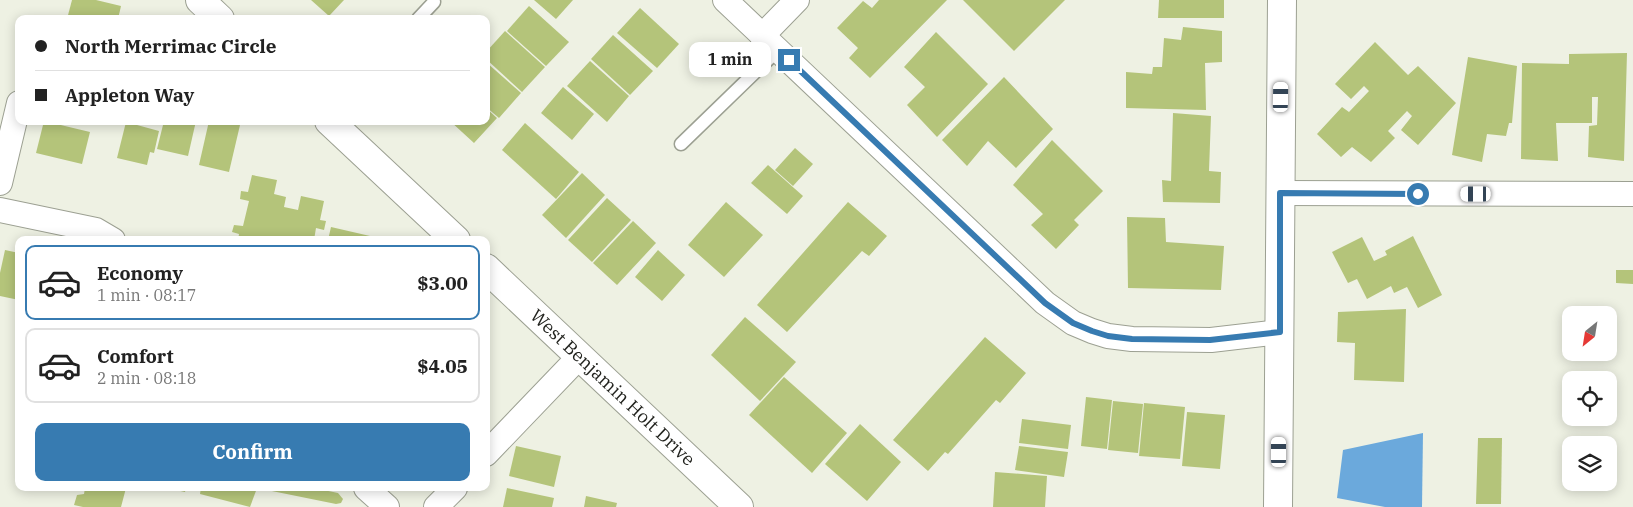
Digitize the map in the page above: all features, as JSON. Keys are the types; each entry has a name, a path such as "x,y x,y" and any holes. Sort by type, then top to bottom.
{"main road":[{"path":"200,0 216,15"},
{"path":"1278,507 1282,0"},
{"path":"333,125 452,236"},
{"name":"West Benjamin Holt Drive","path":"490,272 739,507"}],"street":[{"path":"725,0 1045,303 1073,323 1108,336 1132,339 1210,340 1280,332"},
{"path":"770,43 797,0"},
{"path":"0,183 15,120"},
{"path":"1280,193 1633,194"},
{"path":"0,210 96,230 106,236"},
{"path":"490,450 580,356"},
{"path":"369,491 387,507"},
{"path":"436,507 452,491"}],"lane":[{"path":"422,15 434,2"},
{"path":"681,144 770,43"}],"water":[{"path":"1423,433 1422,507 1385,507 1337,498 1343,450"}],"building":[{"path":"72,0 96,0 121,6 119,15 68,15"},
{"path":"311,0 344,0 328,15"},
{"path":"534,0 573,0 556,19"},
{"path":"879,0 947,0 870,78 849,58 858,48 837,28 863,1 872,8"},
{"path":"963,0 1065,0 1014,51"},
{"path":"1159,0 1224,0 1224,18 1158,18"},
{"path":"529,6 569,42 546,66 507,31"},
{"path":"640,8 679,44 657,68 617,33"},
{"path":"1183,27 1222,31 1222,62 1205,63 1206,110 1126,108 1126,72 1152,74 1153,67 1162,67 1164,38 1181,40"},
{"path":"505,31 545,67 522,92 490,63 490,48"},
{"path":"936,32 988,84 937,137 907,105 925,87 904,67"},
{"path":"613,35 653,71 630,95 591,59"},
{"path":"1375,42 1408,75 1418,66 1456,103 1418,145 1401,130 1412,116 1407,111 1388,131 1395,138 1371,162 1352,147 1341,157 1317,134 1342,107 1349,112 1369,91 1364,86 1351,99 1335,84"},
{"path":"1627,53 1624,161 1588,157 1589,126 1597,125 1598,97 1592,97 1592,123 1556,123 1558,161 1521,159 1522,63 1569,64 1569,54"},
{"path":"1468,57 1517,66 1512,123 1509,123 1506,136 1487,134 1482,162 1452,155"},
{"path":"590,61 629,96 607,122 567,86"},
{"path":"490,66 521,93 499,118 490,110"},
{"path":"1004,77 1053,129 1016,168 988,141 967,166 942,140"},
{"path":"563,87 594,114 572,140 541,113"},
{"path":"490,112 497,118 474,143 454,125 490,125"},
{"path":"1173,113 1211,116 1209,171 1221,172 1220,203 1163,202 1162,180 1171,181"},
{"path":"525,123 579,172 556,199 502,150"},
{"path":"43,125 61,125 90,132 82,164 36,153"},
{"path":"125,125 137,125 159,131 154,153 150,152 147,165 117,158"},
{"path":"163,125 195,125 188,156 157,149"},
{"path":"208,125 240,125 229,172 199,165"},
{"path":"1052,140 1103,191 1074,220 1079,225 1056,249 1031,225 1043,214 1013,185"},
{"path":"795,148 813,164 793,186 775,170"},
{"path":"768,165 803,196 787,214 751,183"},
{"path":"582,173 605,195 566,238 542,215"},
{"path":"252,175 277,180 274,194 286,197 284,207 298,210 301,196 324,201 320,220 326,221 324,230 316,228 315,236 239,236 239,234 232,232 234,225 243,226 249,201 240,199 241,191 248,192"},
{"path":"607,198 631,220 592,262 568,240"},
{"path":"726,202 763,235 724,277 688,245"},
{"path":"848,202 887,236 869,256 862,251 787,332 757,305"},
{"path":"1127,217 1165,218 1166,242 1224,246 1221,290 1128,288"},
{"path":"633,221 656,243 617,285 593,263"},
{"path":"331,227 370,236 329,236"},
{"path":"1413,236 1442,295 1418,308 1407,287 1394,293 1391,286 1367,299 1357,279 1348,283 1332,252 1362,237 1374,261 1387,255 1385,251"},
{"path":"5,250 15,252 15,299 0,296 0,273"},
{"path":"658,250 685,275 662,301 635,277"},
{"path":"1616,270 1633,270 1633,284 1616,283"},
{"path":"1406,309 1404,382 1354,380 1355,343 1337,342 1338,312"},
{"path":"745,317 796,362 760,401 711,355"},
{"path":"985,337 1026,373 1000,403 996,400 948,454 945,452 928,471 893,440"},
{"path":"784,377 847,433 812,473 749,415"},
{"path":"1086,397 1112,400 1107,449 1081,446"},
{"path":"1113,401 1143,404 1138,453 1108,450"},
{"path":"1144,403 1185,407 1180,459 1139,456"},
{"path":"1187,412 1225,415 1220,469 1182,466"},
{"path":"1022,419 1071,425 1068,449 1019,443"},
{"path":"860,424 901,462 867,501 825,464"},
{"path":"1478,438 1502,438 1501,504 1476,504"},
{"path":"516,446 561,456 554,487 509,476"},
{"path":"1019,446 1068,452 1064,477 1015,470"},
{"path":"995,472 1047,476 1045,507 993,507"},
{"path":"507,488 554,498 552,507 503,507"},
{"path":"84,491 125,491 121,507 83,507 74,505 77,495 84,494"},
{"path":"200,491 256,491 250,507 200,494"},
{"path":"272,491 328,491 338,493 343,499 341,503 336,504"},
{"path":"586,496 617,503 616,507 584,507"}],"route":[{"path":"789,60 1045,303 1073,323 1108,336 1132,339 1210,340 1280,332 1280,193 1418,194"}]}
